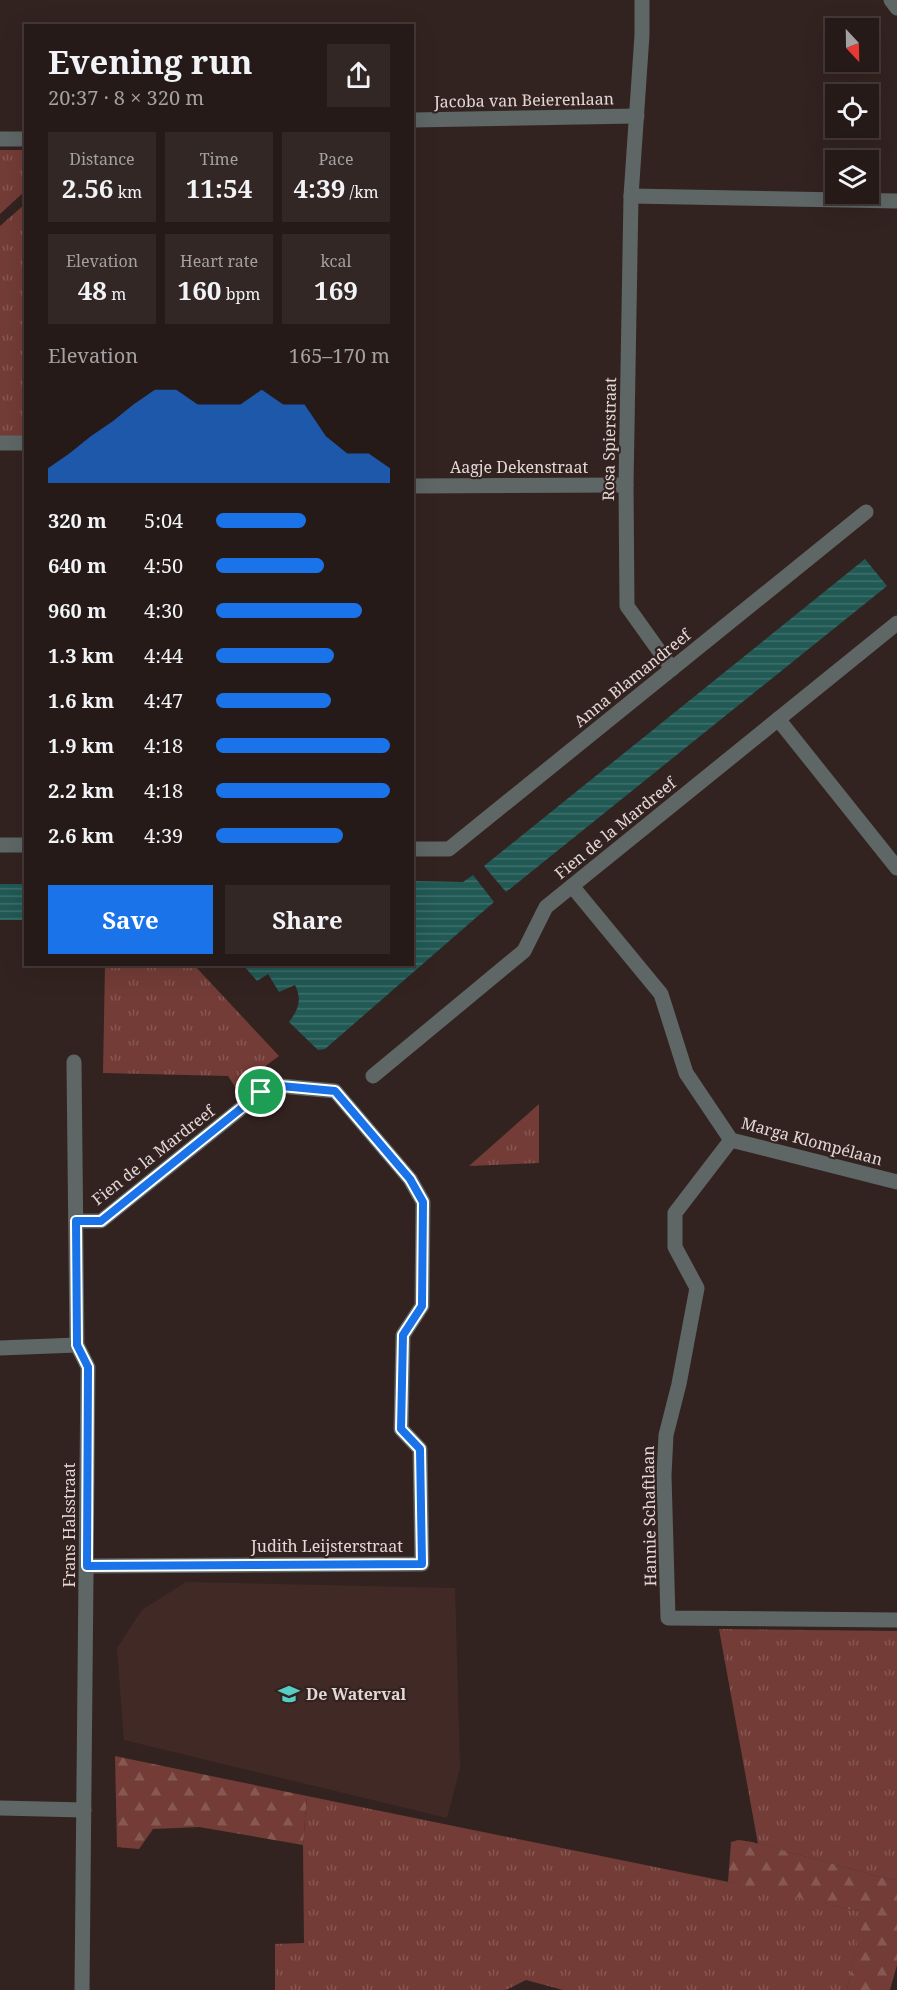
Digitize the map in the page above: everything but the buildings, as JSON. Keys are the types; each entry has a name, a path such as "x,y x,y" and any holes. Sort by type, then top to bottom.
{"street":[{"name":"Rosa Spierstraat","path":"642,0 631,196 626,485 627,606 672,669"},
{"path":"891,0 897,9"},
{"name":"Jacoba van Beierenlaan","path":"414,120 637,116"},
{"path":"0,139 24,139"},
{"path":"631,196 897,201"},
{"path":"0,443 24,443"},
{"name":"Aagje Dekenstraat","path":"414,486 626,485"},
{"name":"Anna Blamandreef","path":"414,849 449,849 866,512"},
{"name":"Fien de la Mardreef","path":"373,1076 524,951 546,907 897,623"},
{"path":"778,719 897,868"},
{"path":"0,845 24,845"},
{"name":"Marga Klompélaan","path":"572,886 661,994 686,1073 731,1140 897,1182"},
{"name":"Frans Halsstraat","path":"74,1062 77,1345 88,1367 82,1990"},
{"name":"Fien de la Mardreef","path":"76,1221 101,1221 270,1085 335,1091 344,1100"},
{"name":"Judith Leijsterstraat","path":"87,1566 422,1564 420,1449 401,1429 401,1393 403,1335 422,1306 423,1202 410,1179 344,1100"},
{"name":"Hannie Schaftlaan","path":"731,1140 675,1213 675,1247 697,1288 679,1384 666,1435 664,1475 668,1618 897,1620"},
{"path":"0,1347 77,1345"},
{"path":"0,1808 84,1810"}],"shaded area":[{"name":"De Waterval","path":"186,1582 455,1588 460,1768 447,1818 124,1740 117,1648 142,1610"}],"green space":[{"path":"0,150 24,150 24,192 0,214"},
{"path":"24,205 24,439 0,439 0,226"},
{"path":"105,966 195,966 279,1056 236,1088 228,1076 103,1073"},
{"path":"539,1104 539,1163 469,1166"},
{"path":"719,1629 897,1631 897,1878 892,1880 758,1844"},
{"path":"115,1756 307,1796 303,1845 199,1827 153,1829 139,1849 117,1847"},
{"path":"307,1796 763,1889 858,1911 864,1916 847,1990 563,1990 526,1980 506,1990 275,1990 275,1944 304,1943 303,1845"},
{"path":"739,1840 892,1880 897,1878 897,1965 890,1990 847,1990 863,1917 858,1911 728,1882 731,1842"}],"water":[{"path":"865,559 887,586 506,892 484,866"},
{"path":"473,875 494,902 325,1049 318,1050 289,1022 298,1004 295,985 279,992 268,974 257,981 244,966 414,966 414,881 463,882"},
{"path":"0,884 24,884 24,920 0,920"}],"place":[{"name":"De Waterval","path":"289,1694"}],"route":[{"path":"270,1085 335,1091 410,1179 423,1202 422,1306 403,1335 401,1393 401,1429 420,1449 422,1564 87,1566 88,1367 77,1345 76,1221 101,1221 261,1092 270,1085"}]}
